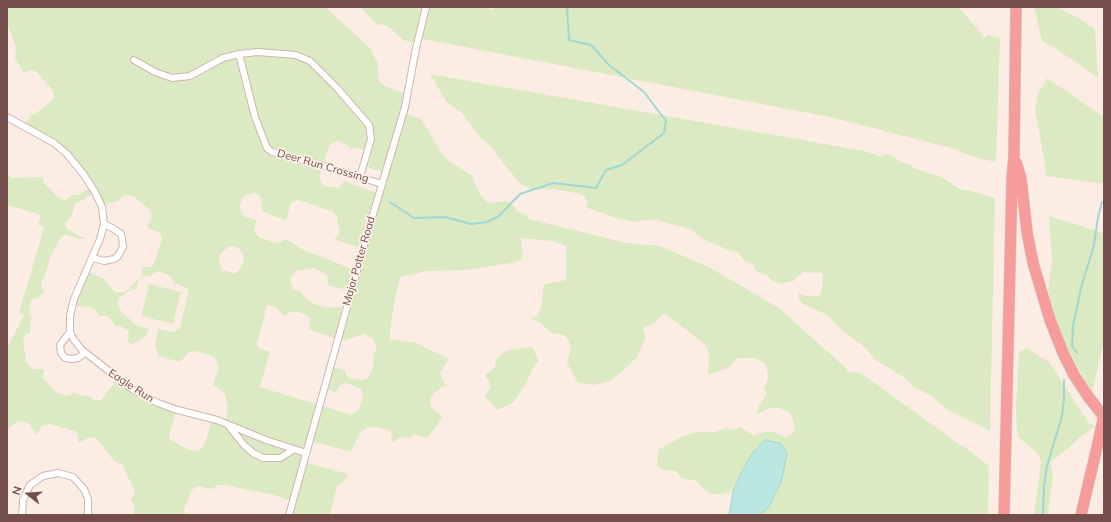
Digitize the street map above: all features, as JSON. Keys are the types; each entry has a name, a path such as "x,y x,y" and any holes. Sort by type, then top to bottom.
{"highway":[{"path":"1004,515 1012,180 1014,155 1016,7"},
{"path":"1014,155 1021,178 1027,232 1032,256 1050,320 1063,353 1074,375 1087,395 1104,416 1081,515"}],"street":[{"name":"Major Potter Road","path":"289,515 405,107 416,48 426,7"},
{"path":"134,60 155,72 172,78 190,76 223,58 239,54 258,52 296,55 310,61 337,88 369,125 371,139 360,177"},
{"name":"Deer Run Crossing","path":"239,54 256,118 267,148 272,152 382,184"},
{"path":"7,117 54,143 73,160 99,199 102,207 104,224 100,239 71,307 69,320 70,332 60,345 61,353 66,358 78,358 85,353"},
{"path":"93,258 104,261 114,259 118,256 123,247 121,234 104,224"},
{"name":"Eagle Run","path":"70,332 76,344 85,353 132,389 149,399 174,409 227,424 266,440 306,453"},
{"path":"227,424 244,445 253,453 264,458 280,458 294,450"},
{"path":"22,515 23,500 30,485 42,476 58,473 73,478 84,489 88,499 88,515"}],"green space":[{"path":"7,7 325,7 369,47 378,64 378,77 380,82 385,86 407,94 403,112 421,119 442,154 449,161 472,176 481,196 487,202 492,203 506,201 511,203 518,212 525,214 529,219 627,243 660,246 707,266 779,308 847,369 847,372 861,373 989,466 988,515 752,515 766,445 757,447 752,464 734,490 724,494 711,494 703,489 696,481 682,478 676,471 662,470 657,465 658,450 683,436 696,432 715,432 726,428 732,430 741,427 753,435 767,431 776,433 785,438 792,434 795,428 789,412 779,408 771,408 757,414 758,408 767,393 764,388 768,378 766,365 756,358 737,358 728,368 708,375 709,353 704,344 664,314 654,323 643,328 646,337 637,357 624,370 610,381 594,385 578,383 567,363 571,348 568,340 564,335 551,333 540,322 532,319 532,317 537,317 541,308 544,284 566,280 566,246 553,241 521,238 523,258 517,262 466,270 427,271 400,277 394,303 389,339 416,343 449,359 440,373 447,386 441,387 430,400 431,407 443,417 427,438 414,434 409,438 400,437 394,442 392,441 389,430 377,427 366,428 359,434 351,452 310,441 304,462 348,474 347,478 337,486 330,515 288,515 292,501 274,495 225,485 218,485 212,489 197,486 191,491 184,510 186,515 134,515 134,504 131,499 135,493 134,489 122,465 114,461 97,439 91,437 78,443 78,435 75,431 49,424 42,426 37,435 27,422 21,421 15,423 7,430 7,348 24,315 19,313 44,227 38,225 41,215 7,205 7,173 11,178 43,177 44,183 62,200 67,199 72,195 78,195 91,187 67,154 24,127 31,115 35,114 51,101 54,96 53,91 37,72 30,70 24,73 15,58 16,47 7,23","holes":["338,141 347,145 351,149 358,148 366,151 370,156 368,167 384,173 377,193 344,181 339,188 324,186 320,181 320,174 323,168 326,167 325,158 330,145","96,192 103,205 118,201 124,195 133,196 151,211 152,217 147,226 148,228 160,233 162,239 154,263 150,267 142,267 142,275 126,292 115,292 102,278 89,272 75,306 89,307 95,310 99,316 107,316 116,326 122,327 128,331 129,336 127,342 133,344 146,336 149,328 137,326 121,311 117,304 119,298 129,291 136,289 139,279 143,276 149,276 158,271 169,275 174,283 185,287 188,290 180,328 174,332 158,329 155,345 158,356 180,362 189,352 196,351 214,357 217,362 219,368 213,384 225,394 228,408 225,423 212,420 205,443 200,450 195,451 184,448 170,439 169,436 176,411 118,378 101,400 94,400 87,395 82,396 73,392 66,396 55,392 43,378 44,369 32,369 26,361 23,340 26,334 30,333 32,317 29,316 30,302 35,298 38,298 45,291 41,287 41,283 46,273 50,257 60,239 64,235 77,239 86,239 67,229 65,224 72,215 75,204","254,192 260,197 263,212 286,220 293,201 299,200 333,212 337,217 337,222 340,229 339,234 334,239 362,249 356,269 299,248 285,239 277,243 260,238 254,230 257,220 243,216 239,206 244,196","229,246 237,247 243,253 244,260 241,268 236,273 224,270 222,272 219,260 220,254","314,268 327,275 328,285 350,291 345,308 331,308 313,304 302,294 302,292 293,290 290,280 296,271","267,305 275,306 283,315 287,315 290,312 298,312 308,316 310,320 309,329 336,339 336,342 364,334 373,339 377,349 372,355 374,357 373,368 368,378 362,380 349,378 346,375 345,370 330,367 324,389 336,392 341,384 347,383 361,389 363,397 359,409 352,415 260,387 270,352 258,347 257,344"]},
{"path":"361,7 485,7 492,10 494,7 959,7 985,38 987,35 1000,38 996,162 977,158 958,151 959,150 829,117 418,38 416,43 403,40 389,27 382,24 378,26"},
{"path":"1034,7 1056,7 1077,17 1095,29 1098,78 1055,48 1042,41"},
{"path":"430,74 864,151 880,156 887,154 893,156 900,162 911,165 914,168 941,177 960,189 995,198 990,431 948,410 930,395 914,387 902,376 877,361 862,345 843,331 827,315 803,304 799,300 799,293 806,296 819,296 822,289 823,276 821,273 803,272 797,276 794,281 782,284 773,281 767,275 757,272 753,265 744,260 737,252 728,250 701,238 691,229 656,220 634,222 616,218 585,207 588,203 585,197 581,194 554,189 533,190 521,184 493,149 479,136 462,113 446,101"},
{"path":"1047,78 1104,117 1104,184 1046,176 1035,110 1038,93"},
{"path":"1049,216 1104,233 1104,341 1092,393 1066,347 1053,310 1048,290 1052,261"},
{"path":"149,284 181,292 173,324 141,316"},
{"path":"530,347 539,360 534,366 526,383 514,402 497,410 486,398 485,395 491,387 485,376 495,367 496,360 505,351"},
{"path":"1027,348 1049,362 1089,423 1096,426 1079,438 1051,462 1053,477 1048,515 1034,515 1041,462 1038,454 1017,436 1016,406 1019,352"}],"water":[{"path":"765,440 780,443 787,453 782,479 769,507 760,515 729,515 733,491 743,469 754,451"}],"waterway":[{"path":"390,202 414,218 445,217 471,224 487,222 499,216 520,194 553,183 596,188 606,170 622,165 664,133 666,121 644,92 609,65 591,45 569,40 567,7"},
{"path":"1077,353 1072,346 1073,326 1081,288 1094,245 1102,202"},
{"path":"1043,515 1044,486 1047,466 1062,416 1064,380"}]}
